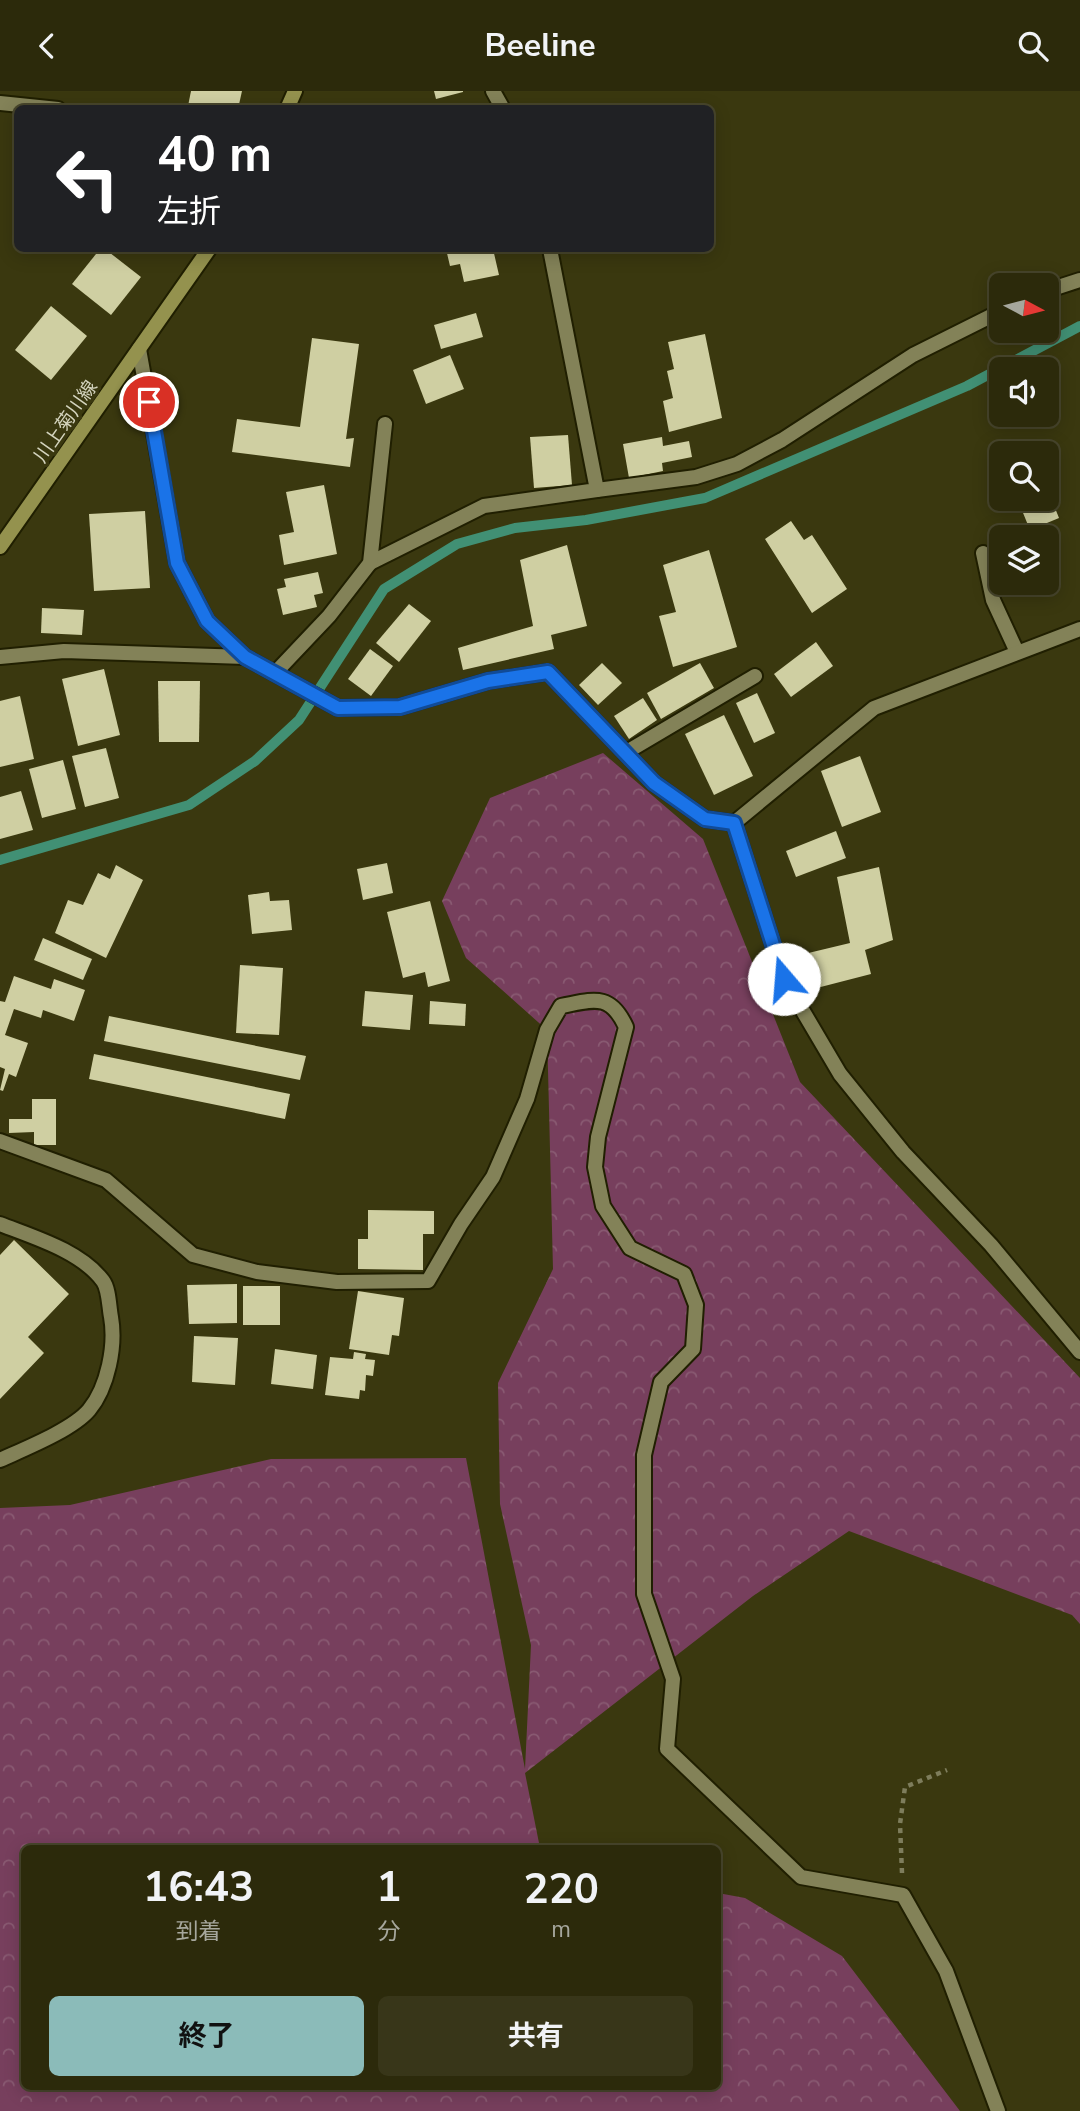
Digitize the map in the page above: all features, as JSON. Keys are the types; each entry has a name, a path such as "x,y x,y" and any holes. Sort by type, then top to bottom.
{"main road":[{"name":"川上菊川線","path":"0,547 207,252"}],"street":[{"path":"0,103 19,105"},
{"path":"551,252 597,490"},
{"path":"1059,287 1080,280"},
{"path":"275,673 329,616 370,563 484,506 696,477 737,464 782,440 913,355 989,317"},
{"path":"139,349 177,563 207,621 245,657 338,708 400,707 488,681 548,672 654,783 705,819 734,823 874,708 1080,629"},
{"path":"370,563 385,424"},
{"path":"983,552 993,600 1017,652"},
{"path":"0,657 64,651 245,657"},
{"path":"625,753 755,676"},
{"path":"734,823 784,979 840,1074 904,1152 991,1245 1080,1352"},
{"path":"0,1140 106,1180 193,1255 257,1272 337,1282 428,1281 461,1223 493,1177 527,1099 547,1030 561,1006 593,998 611,1006 620,1014 626,1027 598,1137 596,1167 603,1206 630,1248 684,1274 696,1305 693,1349 661,1382 644,1455 644,1594 673,1679 667,1749 802,1877 903,1895 946,1972 998,2111"},
{"path":"0,1224 73,1258 105,1282 114,1334 105,1378 89,1410 46,1440 0,1460"}],"path":[{"path":"903,1895 900,1824 905,1787 947,1770"}],"green space":[{"path":"603,753 703,839 800,1082 1080,1378 1080,1624 1072,1615 849,1531 753,1596 525,1773 539,1845 21,1845 21,2090 721,2090 721,1894 745,1898 842,1956 960,2111 0,2111 0,1508 70,1505 271,1459 466,1458 525,1769 531,1645 500,1504 498,1383 553,1269 547,1030 466,958 442,901 490,798"}],"building":[{"path":"191,91 242,91 239,105 188,105"},
{"path":"434,91 463,91 463,92 436,99"},
{"path":"98,252 109,252 141,277 111,315 72,284"},
{"path":"447,252 494,252 499,275 464,282 460,264 450,266"},
{"path":"51,306 87,336 51,380 15,350"},
{"path":"476,313 483,337 441,349 434,325"},
{"path":"705,334 722,418 669,432 663,401 673,398 667,371 674,369 668,342"},
{"path":"312,338 359,344 346,439 354,438 350,467 232,452 237,419 300,427"},
{"path":"450,355 464,389 426,404 413,370"},
{"path":"568,435 572,485 534,488 530,437"},
{"path":"662,437 663,446 689,441 692,457 662,463 663,471 629,478 623,444"},
{"path":"324,485 337,554 284,565 279,535 294,532 286,492"},
{"path":"145,511 150,588 94,591 89,514"},
{"path":"1022,511 1056,511 1059,518 1042,525 1028,525"},
{"path":"791,521 804,540 812,535 847,589 812,613 765,539"},
{"path":"567,545 587,626 551,635 554,649 463,670 458,648 533,626 520,560"},
{"path":"709,550 737,647 673,667 659,616 676,612 663,565"},
{"path":"318,572 323,593 314,595 317,607 283,615 277,589 286,587 284,579"},
{"path":"409,604 431,621 399,662 376,643"},
{"path":"42,608 84,610 82,635 41,633"},
{"path":"816,642 833,666 791,697 774,674"},
{"path":"370,649 393,666 371,696 348,679"},
{"path":"602,663 622,683 598,705 579,685"},
{"path":"700,663 714,688 661,719 647,693"},
{"path":"104,669 120,735 78,746 62,679"},
{"path":"158,681 200,681 199,742 159,742"},
{"path":"757,693 775,733 754,743 736,703"},
{"path":"20,696 34,759 0,767 0,701"},
{"path":"643,698 657,720 629,739 614,716"},
{"path":"724,715 753,776 714,795 685,734"},
{"path":"106,748 119,798 85,807 72,756"},
{"path":"860,756 881,812 842,827 821,771"},
{"path":"63,760 76,809 42,818 29,769"},
{"path":"21,791 33,830 0,839 0,797"},
{"path":"836,831 846,858 796,877 786,851"},
{"path":"387,863 393,893 363,900 357,869"},
{"path":"116,865 143,880 106,958 55,933 68,900 83,905 98,873 110,879"},
{"path":"879,867 893,940 865,950 871,974 809,990 800,955 850,943 837,877"},
{"path":"269,892 270,901 289,900 292,930 252,934 248,895"},
{"path":"430,901 450,981 428,987 425,972 403,978 387,912"},
{"path":"43,938 92,959 83,980 34,960"},
{"path":"240,965 283,968 279,1035 236,1033"},
{"path":"14,976 51,989 54,979 85,990 74,1021 43,1010 41,1018 14,1009 5,1035 28,1043 16,1077 9,1074 3,1091 0,1090 5,1069 0,1067 0,1001 5,1002"},
{"path":"365,991 413,995 410,1030 362,1026"},
{"path":"430,1001 466,1004 465,1026 429,1024"},
{"path":"109,1016 306,1056 300,1080 104,1041"},
{"path":"94,1054 290,1094 285,1119 89,1079"},
{"path":"32,1099 56,1099 56,1145 34,1145 34,1132 9,1133 9,1119 32,1119"},
{"path":"368,1210 434,1211 434,1234 423,1234 423,1270 358,1269 358,1239 368,1239"},
{"path":"14,1240 69,1294 28,1337 44,1353 0,1399 0,1255"},
{"path":"237,1284 237,1323 189,1324 187,1285"},
{"path":"243,1286 280,1286 280,1325 243,1325"},
{"path":"358,1291 404,1298 399,1336 392,1335 389,1355 349,1349"},
{"path":"194,1336 238,1338 235,1385 192,1382"},
{"path":"275,1349 317,1355 313,1389 271,1384"},
{"path":"354,1352 366,1354 365,1359 375,1360 373,1376 366,1375 365,1391 360,1390 359,1399 325,1395 330,1357 353,1359"}],"waterway":[{"path":"0,860 189,805 255,761 299,720 384,589 457,544 515,528 586,520 705,498 967,386 1080,326"}],"route":[{"path":"149,402 177,563 207,621 245,657 338,708 400,707 488,681 548,672 654,783 705,819 734,823 784,979"}]}
